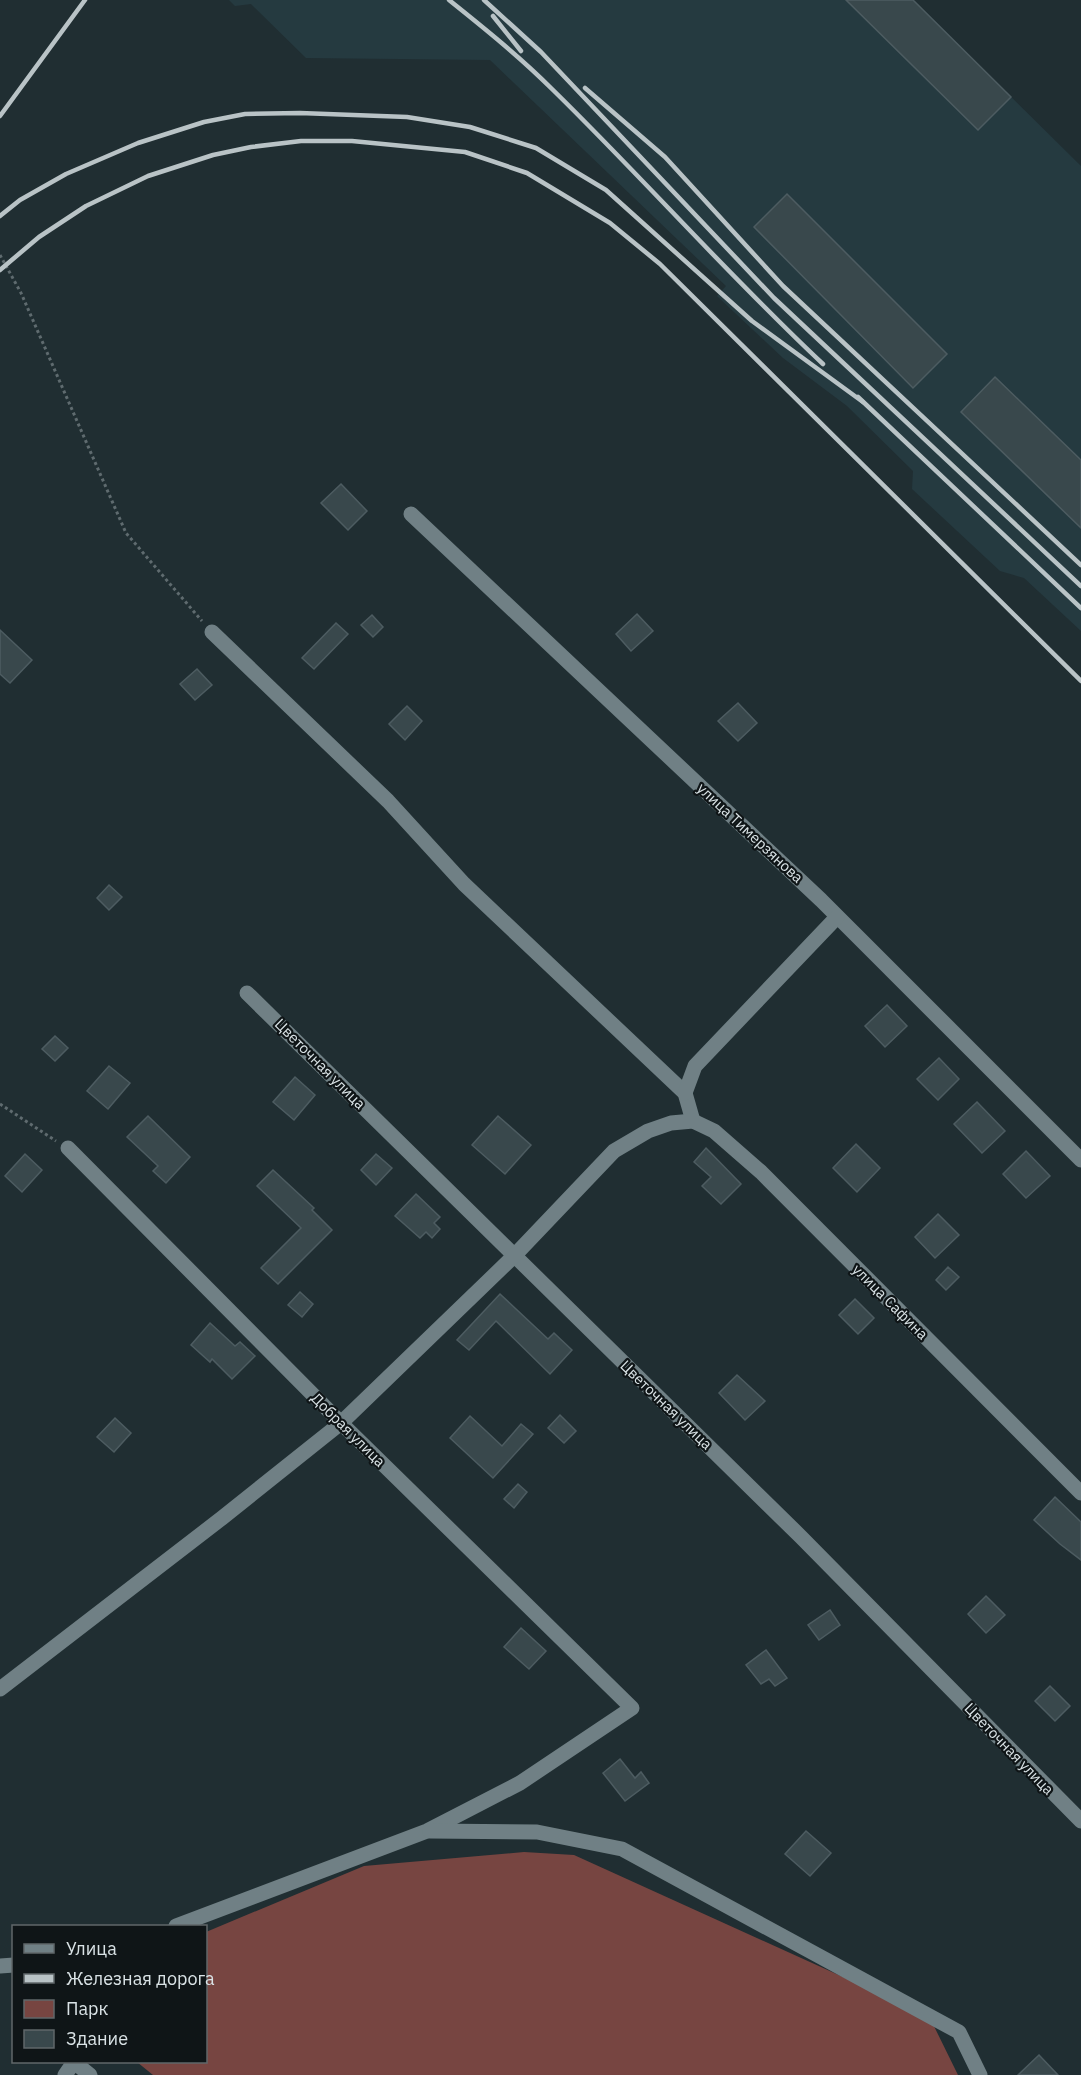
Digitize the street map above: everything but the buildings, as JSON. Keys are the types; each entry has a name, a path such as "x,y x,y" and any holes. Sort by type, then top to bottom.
{"street":[{"name":"улица Тимерзянова","path":"411,514 837,917 1081,1160"},
{"path":"0,1689 341,1423 513,1256 614,1151 648,1131 671,1123 693,1121 685,1093 464,884 387,801 212,632"},
{"path":"685,1093 694,1066 837,917"},
{"name":"Цветочная улица","path":"247,993 801,1537 1081,1821"},
{"name":"улица Сафина","path":"693,1121 714,1131 761,1172 1081,1493"},
{"name":"Добрая улица","path":"68,1148 341,1423 632,1708 520,1783 427,1831"},
{"path":"179,1925 427,1831 537,1832 622,1849 959,2032 980,2075"},
{"path":"75,2063 90,2075"}],"path":[{"path":"0,255 21,293 126,533 212,632"},
{"path":"0,1104 68,1148"}],"shaded area":[{"path":"229,0 913,0 1081,166 1081,631 1024,578 1000,571 912,489 913,471 847,406 783,358 717,296 726,286 490,60 306,58 251,4 235,6"}],"green space":[{"path":"524,1852 574,1855 929,2016 958,2075 153,2075 138,2063 207,2063 207,1932 364,1866"}],"railway":[{"path":"0,116 85,0"},
{"path":"449,0 540,77 754,297 823,364"},
{"path":"484,0 541,52 774,298 1081,586"},
{"path":"493,16 521,51"},
{"path":"585,88 665,157 783,286 1081,565"},
{"path":"0,216 20,200 66,174 138,143 204,122 245,114 300,113 407,117 470,127 536,148 606,190 752,321 863,402"},
{"path":"0,270 39,237 86,206 148,176 213,155 251,147 301,141 352,141 465,152 527,173 610,223 660,264 1081,681"},
{"path":"858,397 1081,608"}]}
